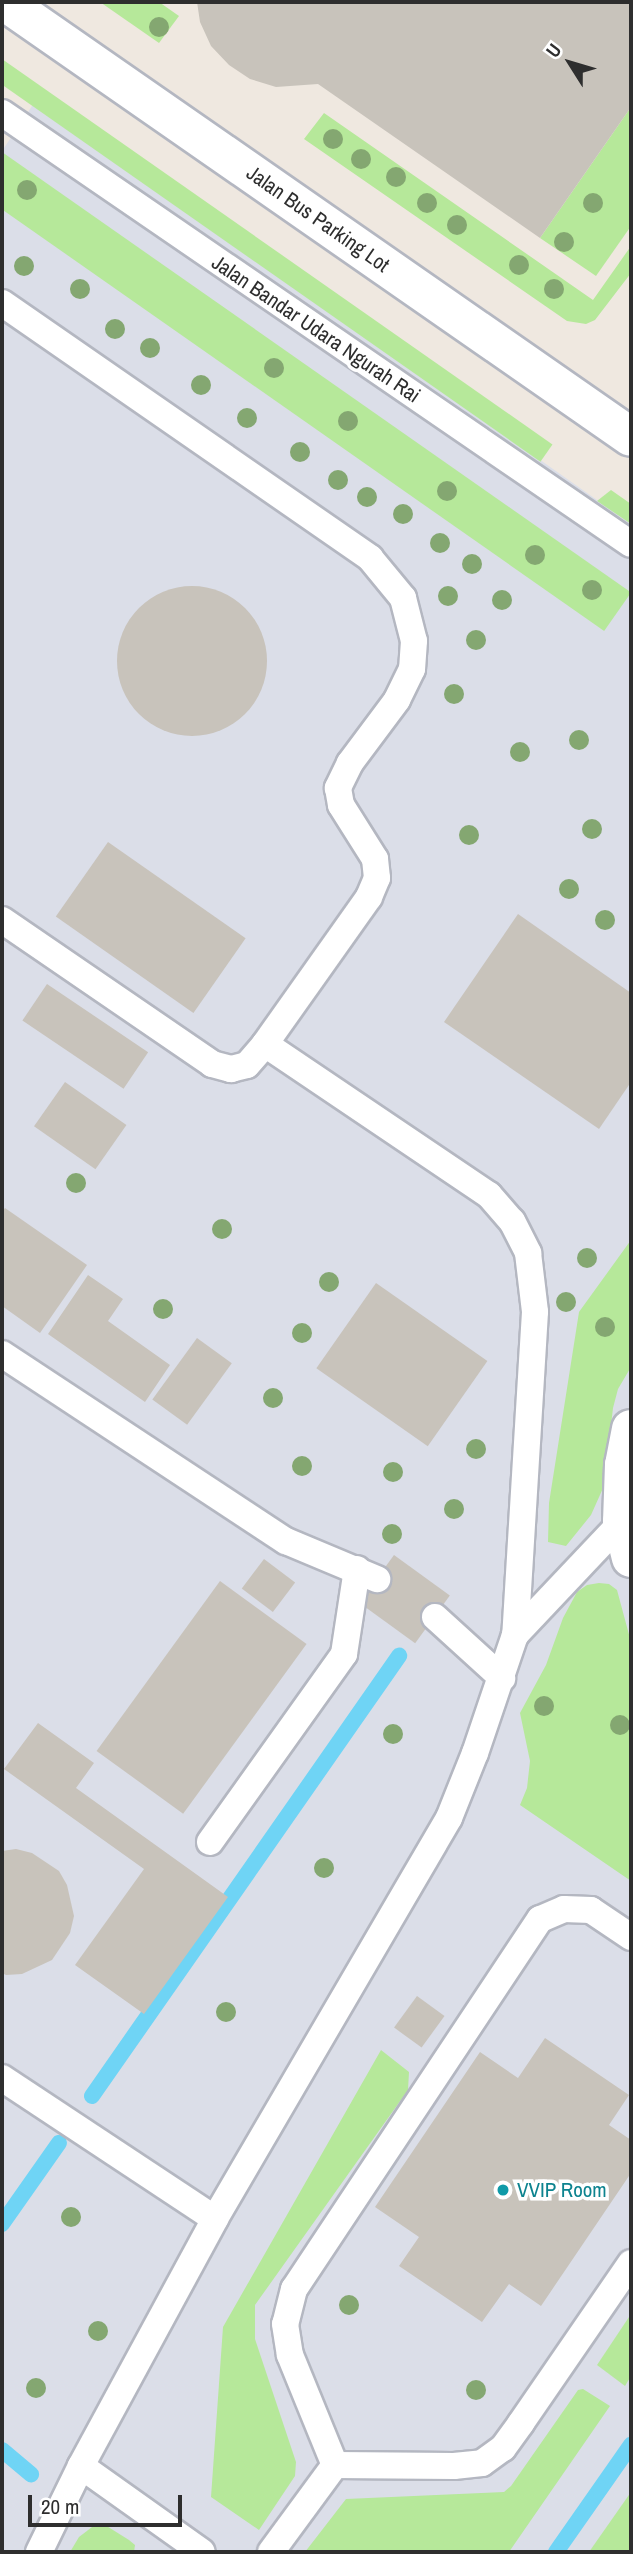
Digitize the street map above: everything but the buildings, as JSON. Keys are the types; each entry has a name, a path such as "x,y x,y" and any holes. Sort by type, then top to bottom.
{"street":[{"name":"Jalan Bus Parking Lot","path":"5,2 625,421"},
{"path":"631,1429 624,1465 622,1522 631,1558"}],"lane":[{"name":"Jalan Bandar Udara Ngurah Rai","path":"2,113 631,544"},
{"path":"2,303 370,558 403,598 414,641 412,669 397,700 350,763 338,788 341,805 376,859 377,878 369,897 265,1044 247,1065 231,1069 212,1065 2,920"},
{"path":"39,2552 81,2466 215,2219 449,1818 502,1678 514,1634 535,1312 528,1253 512,1221 489,1195 265,1044"},
{"path":"2,1354 286,1541 367,1574 344,1654 210,1842"},
{"path":"514,1634 622,1522"},
{"path":"435,1617 502,1678"},
{"path":"335,2465 290,2355 285,2324 294,2289 540,1919 564,1909 591,1910 631,1937"},
{"path":"2,2078 215,2219"},
{"path":"335,2465 454,2466 482,2463 503,2448 631,2263"},
{"path":"271,2552 335,2465"},
{"path":"81,2466 202,2552"}],"shaded area":[{"path":"34,103 631,524 631,2552 2,2552 2,151"}],"green space":[{"path":"100,2 159,2 179,16 159,43"},
{"path":"2,59 552,444 540,462 2,85"},
{"path":"631,107 631,226 596,276 540,238"},
{"path":"324,113 593,300 631,246 631,273 595,320 586,324 567,321 304,139"},
{"path":"2,152 631,592 604,631 2,209"},
{"path":"611,490 631,504 631,524 597,501"},
{"path":"631,1240 631,1367 618,1389 613,1408 604,1486 591,1515 566,1546 548,1542 549,1503 579,1312"},
{"path":"609,1584 617,1590 631,1642 631,1881 520,1805 527,1788 530,1761 520,1713 546,1665 563,1618 577,1592 587,1585"},
{"path":"381,2050 409,2072 408,2090 255,2305 255,2339 296,2462 295,2476 259,2530 211,2497 223,2327"},
{"path":"631,2314 631,2376 625,2386 597,2365"},
{"path":"583,2389 610,2406 509,2552 305,2552 346,2499 504,2492 511,2486 578,2390"},
{"path":"631,2492 631,2552 589,2552"},
{"path":"96,2524 105,2525 129,2540 135,2545 134,2552 70,2552 79,2537"}],"waterway":[{"path":"92,2096 399,1656"},
{"path":"2,2224 59,2143"},
{"path":"556,2552 631,2445"},
{"path":"2,2450 31,2474"}],"place":[{"name":"VVIP Room","path":"503,2190"}]}
